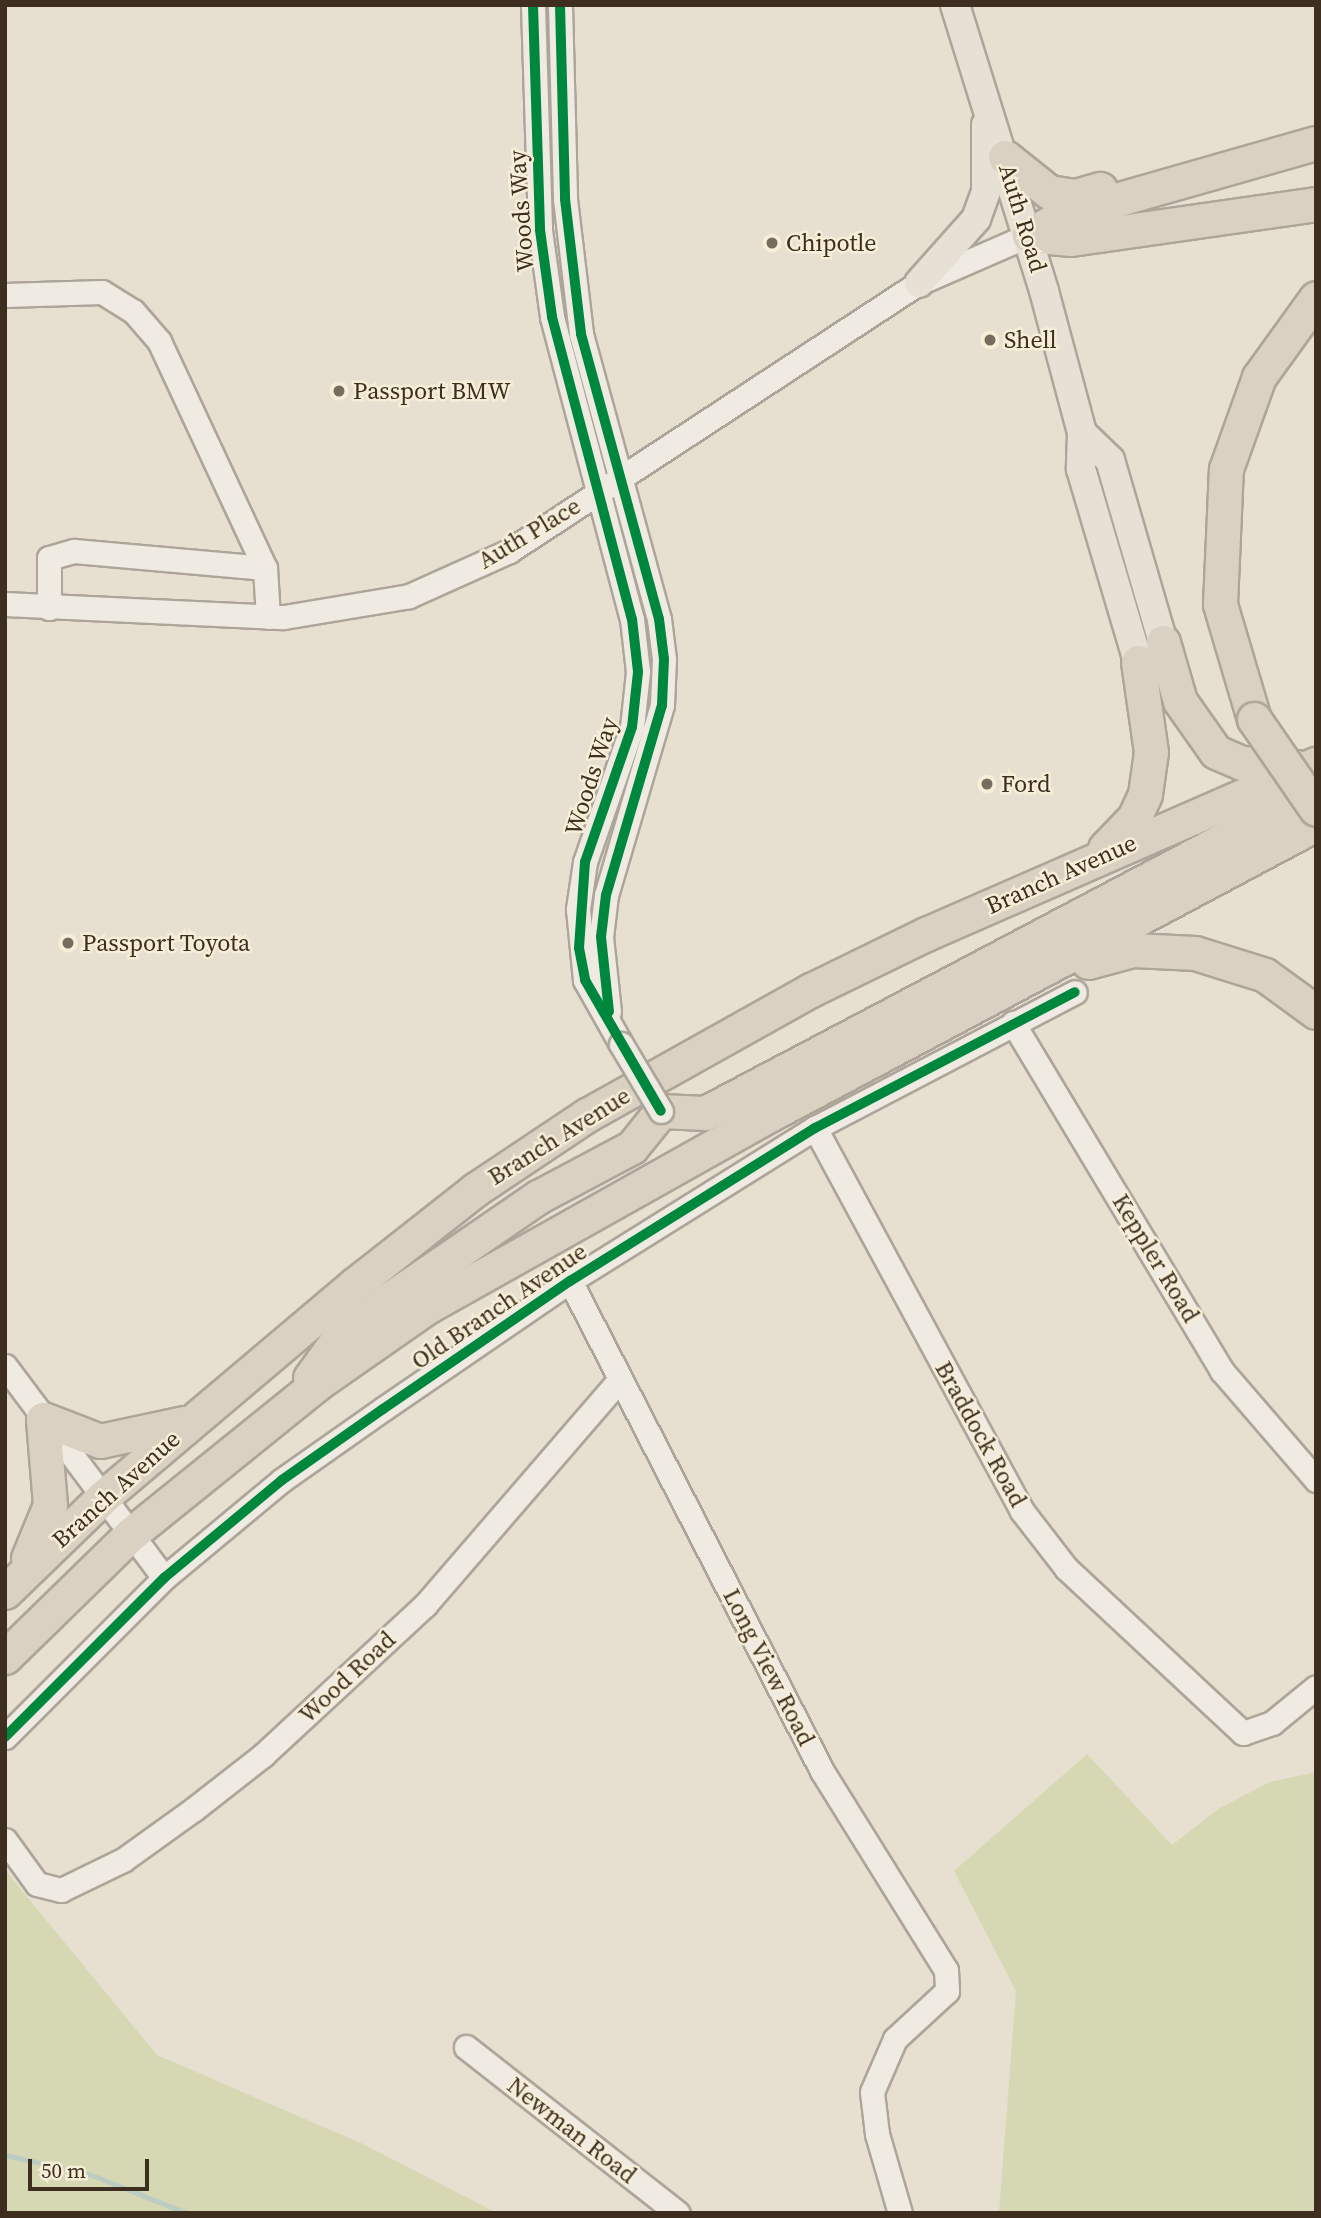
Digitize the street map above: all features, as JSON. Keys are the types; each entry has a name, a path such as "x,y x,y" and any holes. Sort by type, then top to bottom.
{"highway":[{"path":"1029,235 1063,215 1316,143"},
{"path":"1005,157 1049,192 1075,196 1193,165 1233,167"},
{"path":"1029,235 1071,239 1316,204"},
{"path":"1316,298 1259,377 1226,469 1220,604 1254,719 1316,809"},
{"path":"1151,652 1180,701 1216,752 1272,768 1314,774"},
{"path":"1090,860 1134,818 1145,794 1151,752 1151,652"},
{"path":"292,1403 338,1339 388,1300 538,1197 632,1147 656,1119 705,1113 1314,774"},
{"name":"Branch Avenue","path":"9,1589 103,1497 411,1239 587,1115 811,990 1090,860 1314,774"},
{"name":"Branch Avenue","path":"5,1657 131,1534 292,1403 427,1307 772,1113 985,1004 1316,824"},
{"path":"985,1004 1106,954 1157,950 1232,962 1265,975 1316,1012"},
{"path":"9,1589 51,1505 43,1419 100,1441 192,1421"}],"main road":[{"name":"Auth Road","path":"955,5 1029,235 1082,433 1081,469 1151,652"},
{"path":"919,283 976,219 986,191 986,108"}],"street":[{"name":"Woods Way","path":"533,5 542,243 552,317 632,619 638,672 632,727 585,862 578,909 585,980 610,1015"},
{"name":"Woods Way","path":"560,5 571,261 581,334 664,659 662,705 606,895 601,937 610,1015 656,1119"},
{"name":"Auth Place","path":"5,604 268,617 409,596 509,551 919,283 1029,235"},
{"path":"5,295 102,292 133,311 159,341 265,568 268,617"},
{"path":"48,608 49,558 74,551 265,568"},
{"name":"Old Branch Avenue","path":"5,1737 164,1578 282,1480 569,1281 815,1128 1075,992"},
{"name":"Keppler Road","path":"1013,1023 1222,1371 1316,1480"},
{"name":"Braddock Road","path":"815,1128 1023,1511 1066,1568 1206,1695 1243,1733 1254,1733 1316,1687"},
{"name":"Long View Road","path":"569,1281 822,1772 946,1970 947,1991 902,2032 877,2074 872,2108 900,2213"},
{"path":"5,1366 164,1578"},
{"name":"Wood Road","path":"5,1840 37,1884 75,1886 123,1860 263,1755 425,1605 620,1379"},
{"name":"Newman Road","path":"466,2047 678,2213"}],"green space":[{"path":"1087,1754 1172,1845 1220,1808 1270,1782 1316,1772 1316,2213 999,2213 1016,1991 954,1871"},
{"path":"5,1870 157,2055 363,2144 497,2213 5,2213"}],"waterway":[{"path":"5,2155 89,2174 187,2213"}],"cycle path":[{"path":"533,5 540,230 552,317 632,619 638,672 632,727 585,862 579,948 585,980 661,1111"},
{"path":"560,5 565,199 581,334 659,619 664,659 662,705 606,895 601,937 609,1012"},
{"path":"5,1737 164,1578 282,1480 383,1409 570,1281 815,1128 1075,992"}],"place":[{"name":"Chipotle","path":"772,243"},
{"name":"Shell","path":"990,340"},
{"name":"Passport BMW","path":"339,391"},
{"name":"Ford","path":"987,784"},
{"name":"Passport Toyota","path":"68,943"}]}
